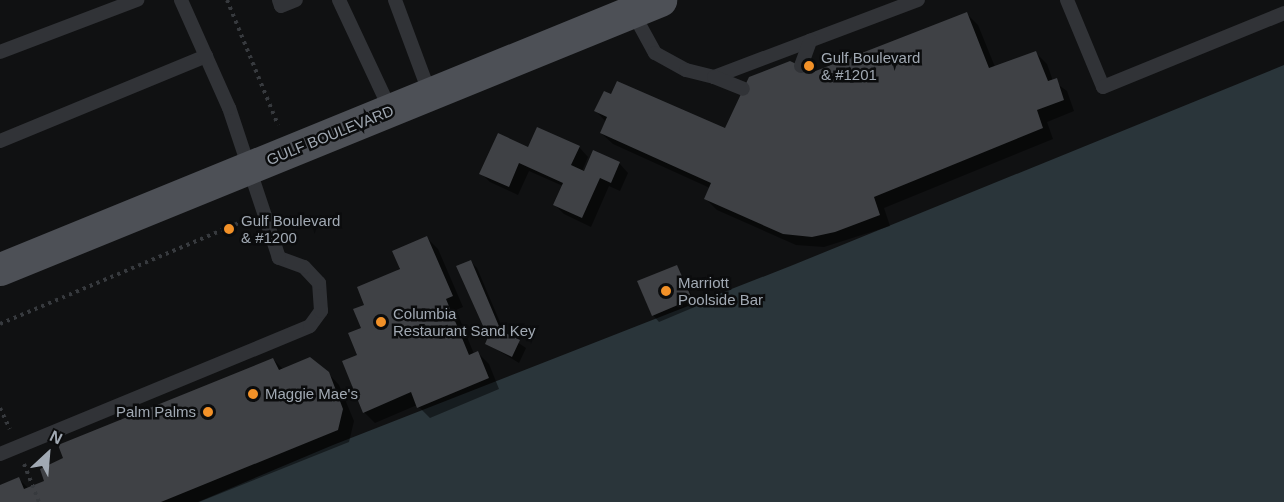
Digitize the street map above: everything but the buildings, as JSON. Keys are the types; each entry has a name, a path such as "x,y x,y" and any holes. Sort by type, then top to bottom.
{"main road":[{"name":"GULF BOULEVARD","path":"0,269 646,6"}],"lane":[{"path":"0,52 137,0"},
{"path":"0,454 310,326 321,310 319,283 304,267 279,258 246,169 229,108 181,0"},
{"path":"279,0 281,6 296,0"},
{"path":"339,0 391,110"},
{"path":"395,0 430,94"},
{"path":"714,77 918,0"},
{"path":"1067,0 1103,87 1284,13"},
{"path":"646,6 655,53 686,70 714,77 743,89"},
{"path":"801,66 810,41"},
{"path":"0,141 206,56"}],"path":[{"path":"227,0 289,151"},
{"path":"0,324 239,223"},
{"path":"0,408 12,434"}],"shaded area":[{"path":"1284,65 1284,502 198,502 333,445 793,265"}],"place":[{"name":"Gulf Boulevard & #1201","path":"809,66"},
{"name":"Gulf Boulevard & #1200","path":"229,229"},
{"name":"Marriott Poolside Bar","path":"666,291"},
{"name":"Columbia Restaurant Sand Key","path":"381,322"},
{"name":"Maggie Mae's","path":"253,394"},
{"name":"Palm Palms","path":"208,412"}]}
